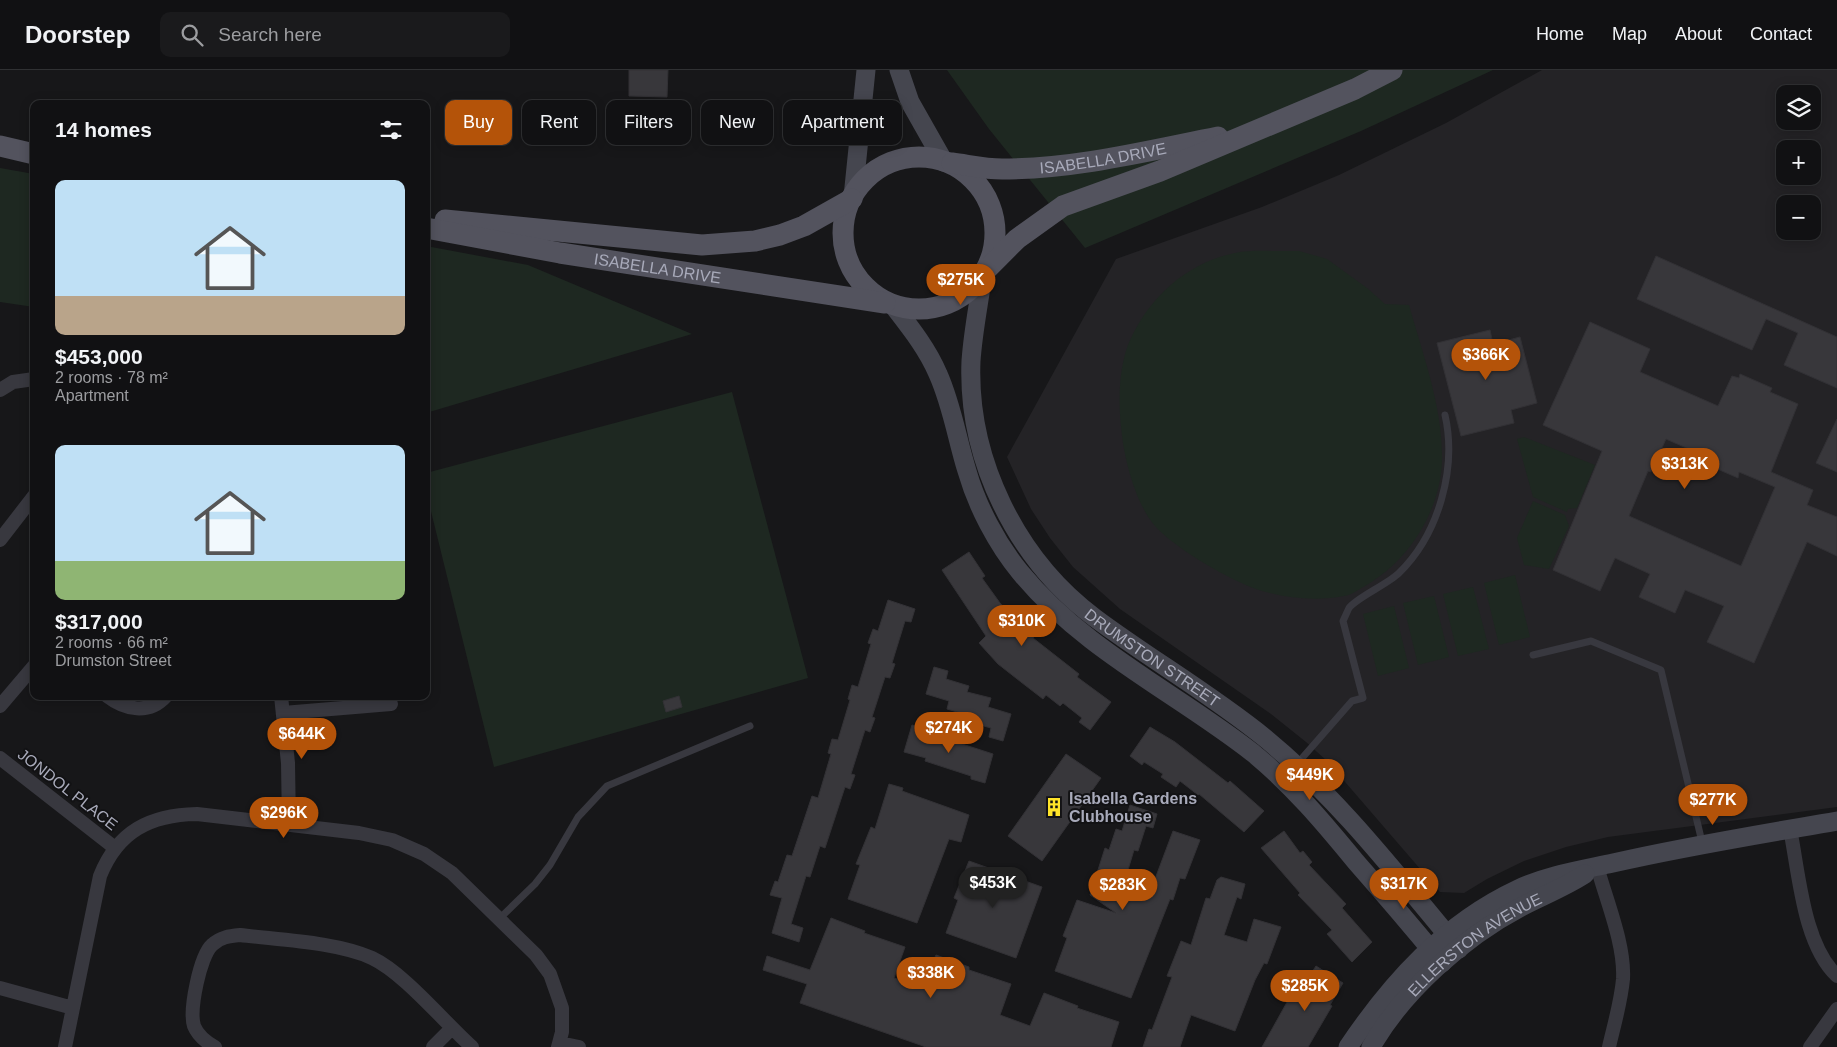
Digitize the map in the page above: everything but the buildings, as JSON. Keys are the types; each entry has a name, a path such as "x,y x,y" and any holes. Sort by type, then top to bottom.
{"main road":[{"name":"ISABELLA DRIVE","path":"984,272 1017,239 1063,206 1160,171 1355,88 1392,70"},
{"name":"ISABELLA DRIVE","path":"946,162 1000,169 1048,167 1092,162 1258,129"},
{"path":"0,146 30,153"},
{"path":"921,158 946,162 958,168 974,181 991,208 995,234 994,247 984,272 968,291 945,304 918,309 891,304 869,290 860,280 847,257 843,230 852,198 872,174 895,162 921,158"},
{"name":"ISABELLA DRIVE","path":"430,218 702,245 755,241 780,235 804,226 852,198"},
{"name":"ISABELLA DRIVE","path":"430,229 560,253 891,304"}],"street":[{"path":"852,198 866,70"},
{"path":"899,70 910,102 946,162"},
{"name":"DRUMSTON STREET","path":"984,272 974,329 971,362 972,396 976,428 984,461 996,492 1011,522 1034,557 1061,589 1093,617 1259,733 1297,778 1442,963"},
{"name":"DRUMSTON STREET","path":"891,304 918,337 938,373 952,411 967,473 974,493 993,532 1018,570 1049,606 1084,636 1253,754 1297,778 1342,810 1458,949"},
{"path":"0,390 13,382 30,380"},
{"path":"0,540 30,501"},
{"path":"0,706 30,671"},
{"path":"112,700 129,708 141,709 163,700"},
{"path":"281,700 288,763 289,825"},
{"path":"283,713 391,704"},
{"name":"JONDOL PLACE","path":"0,758 115,848"},
{"path":"66,1047 72,1008 100,876 115,848 141,826 174,814 197,814 358,833 392,840 424,854 452,873 536,955 550,974 562,1008 559,1045 579,1047"},
{"name":"ELLERSTON AVENUE","path":"1348,1047 1387,992 1430,948 1482,908 1518,889 1557,875 1597,866 1837,820"},
{"path":"1790,829 1810,932 1822,958 1837,976"},
{"path":"1597,866 1619,944 1623,967 1620,1002 1609,1047"},
{"name":"ELLERSTON AVENUE","path":"1371,1047 1405,1001 1458,949 1513,912 1571,883 1597,866"},
{"path":"215,1047 198,1034 192,1014 202,964 206,953 213,943 223,937 240,935 348,949 373,959 396,974 451,1029 472,1047"},
{"path":"0,988 72,1008"},
{"path":"1810,1047 1837,1009"},
{"path":"433,1047 451,1029"}],"lane":[{"path":"1297,778 1303,757 1352,701 1363,698 1343,621 1350,606 1399,573 1427,538 1440,502 1449,466 1449,431 1445,415"},
{"path":"1533,655 1591,641 1661,670 1702,845"},
{"path":"499,919 535,884 550,865 578,816 607,786 750,726"}],"shaded area":[{"path":"947,70 1493,70 1361,131 1085,248 989,129"},
{"path":"1542,70 1837,70 1837,807 1608,837 1566,847 1524,861 1487,879 1464,893 1440,892 1327,761 1271,714 1120,609 1073,567 1050,538 1031,509 1007,457 1116,259 1262,207 1339,175 1446,123"},
{"path":"0,168 30,173 30,306 0,302"},
{"path":"430,247 528,265 692,334 430,412"},
{"path":"1299,251 1327,259 1367,288 1385,304 1409,305 1436,401 1441,440 1442,460 1436,497 1420,532 1395,563 1381,575 1353,593 1325,598 1285,596 1254,588 1207,565 1164,535 1148,516 1136,492 1124,451 1121,426 1120,381 1124,358 1139,323 1160,295 1186,273 1218,258 1240,252"},
{"path":"732,392 808,678 494,767 430,507 430,472"},
{"path":"1524,437 1595,465 1577,508 1568,509 1567,512 1533,497 1517,439"},
{"path":"1533,501 1565,515 1569,526 1549,569 1524,565 1517,538"},
{"path":"1515,575 1530,637 1499,645 1484,583"},
{"path":"1473,587 1489,649 1458,656 1443,594"},
{"path":"1434,596 1449,657 1418,665 1403,603"},
{"path":"1394,606 1409,668 1378,676 1363,614"}],"place":[{"name":"Isabella Gardens Clubhouse","path":"1054,807"}]}
